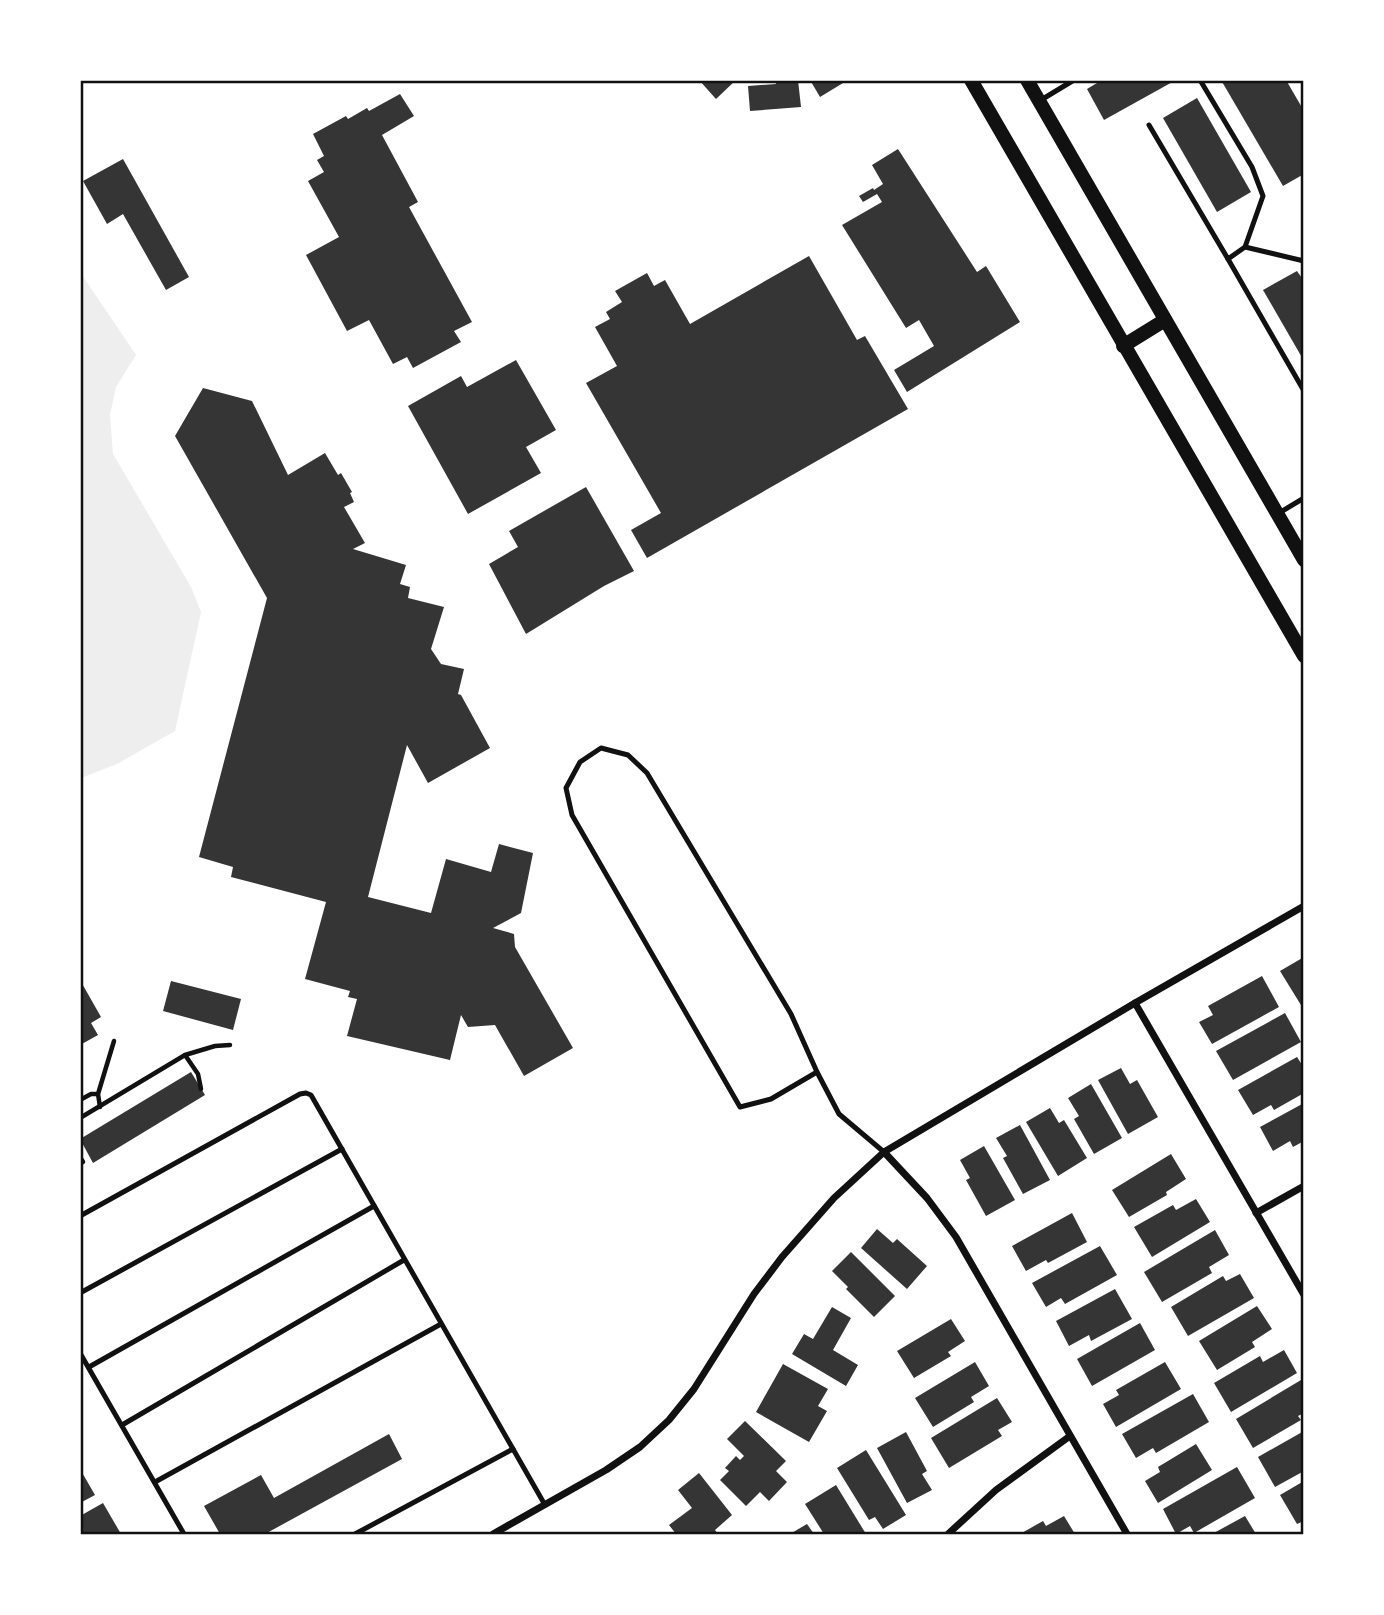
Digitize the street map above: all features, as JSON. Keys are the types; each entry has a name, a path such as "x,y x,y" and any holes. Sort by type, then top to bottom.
{"main road":[{"path":"971,80 1304,656"},
{"path":"1027,80 1304,560"},
{"path":"1123,346 1165,320"}],"street":[{"path":"493,1535 607,1471 640,1447 669,1420 694,1389 754,1294 782,1256 834,1198 884,1152 1304,906"},
{"path":"1135,1003 1304,1295"},
{"path":"884,1152 927,1198 956,1237 1127,1535"},
{"path":"1256,1213 1304,1186"},
{"path":"948,1535 996,1490 1070,1436"}],"lane":[{"path":"1038,101 1074,80"},
{"path":"1200,80 1252,167 1263,196 1245,247 1228,259"},
{"path":"1149,125 1304,391"},
{"path":"1245,247 1304,261"},
{"path":"1277,514 1304,498"},
{"path":"817,1072 772,1099 740,1107 572,815 566,788 580,762 601,748 628,755 647,773 791,1014 839,1114 884,1152"},
{"path":"80,1216 300,1094 311,1095 545,1505"},
{"path":"80,1293 342,1149"},
{"path":"89,1367 374,1206"},
{"path":"122,1425 404,1260"},
{"path":"155,1482 440,1324"},
{"path":"80,1353 184,1535"},
{"path":"355,1535 513,1449"}],"path":[{"path":"100,1107 98,1094 114,1041"},
{"path":"80,1118 185,1055 215,1046 230,1045"},
{"path":"185,1055 198,1074 201,1089"},
{"path":"80,1100 91,1094 98,1094"},
{"path":"80,1157 83,1162 80,1164"}],"shaded area":[{"path":"80,272 136,355 116,387 110,415 113,454 191,587 201,612 175,731 117,764 81,778"}],"building":[{"path":"699,80 736,80 716,99"},
{"path":"775,80 798,80 801,107 750,111 748,86 776,84"},
{"path":"810,80 848,80 820,97"},
{"path":"1102,80 1176,80 1104,120 1087,89"},
{"path":"1221,80 1286,80 1304,111 1304,174 1283,186"},
{"path":"400,94 414,116 382,135 418,202 409,207 472,322 454,331 461,342 413,368 407,357 393,364 369,320 347,331 306,255 339,237 308,181 324,172 317,160 324,156 313,134 346,116 348,119 367,108 369,111"},
{"path":"1197,98 1251,192 1217,212 1163,118"},
{"path":"898,149 977,272 986,266 1020,322 907,392 894,370 934,346 919,320 906,328 842,225 882,202 877,194 863,202 859,196 883,184 872,165"},
{"path":"123,159 189,277 166,290 123,214 107,224 83,181"},
{"path":"809,256 857,340 865,336 908,409 647,558 631,530 661,513 586,383 617,366 595,327 610,319 606,312 622,302 615,291 647,273 654,286 665,280 690,324"},
{"path":"1297,271 1304,281 1304,361 1263,290"},
{"path":"516,360 556,430 526,447 541,473 468,514 408,406 461,376 467,387"},
{"path":"203,388 252,401 288,475 325,453 352,492 350,493 354,502 344,507 365,543 353,549 406,565 400,584 410,587 408,598 444,607 431,649 441,664 464,669 458,694 490,748 428,783 407,745 368,897 431,913 446,859 491,872 499,844 533,853 521,913 493,928 514,934 515,947 573,1048 524,1076 495,1025 468,1027 461,1015 450,1060 347,1036 357,999 348,997 350,991 305,979 326,902 231,877 233,867 199,857 267,598 175,436"},
{"path":"586,487 634,571 604,586 526,634 489,564 518,547 509,531"},
{"path":"1304,957 1304,1010 1280,971"},
{"path":"1262,976 1279,1007 1212,1044 1199,1022 1213,1015 1208,1006"},
{"path":"80,980 101,1017 91,1023 98,1035 80,1045"},
{"path":"171,981 241,999 233,1030 163,1011"},
{"path":"1285,1013 1301,1042 1233,1080 1216,1051"},
{"path":"1297,1057 1304,1068 1304,1093 1274,1110 1271,1105 1253,1115 1238,1090"},
{"path":"1121,1068 1130,1084 1137,1080 1158,1117 1128,1134 1098,1080"},
{"path":"191,1072 205,1095 93,1163 80,1139"},
{"path":"1091,1084 1122,1138 1094,1154 1074,1119 1079,1116 1068,1098"},
{"path":"1304,1103 1304,1141 1293,1147 1290,1141 1273,1151 1260,1127"},
{"path":"1050,1108 1059,1123 1064,1120 1087,1158 1058,1176 1026,1122"},
{"path":"1020,1125 1050,1180 1023,1194 1003,1158 1007,1156 996,1138"},
{"path":"984,1146 1015,1200 986,1216 966,1180 970,1178 960,1160"},
{"path":"1171,1154 1186,1179 1166,1192 1167,1195 1129,1217 1112,1190"},
{"path":"1196,1199 1210,1222 1152,1257 1134,1227 1173,1205 1176,1210"},
{"path":"1072,1213 1087,1242 1048,1263 1046,1260 1026,1271 1012,1246"},
{"path":"877,1229 893,1243 897,1239 927,1266 907,1289 861,1248"},
{"path":"1215,1230 1229,1255 1209,1267 1212,1273 1162,1302 1144,1272"},
{"path":"1100,1246 1117,1275 1065,1304 1061,1298 1046,1307 1032,1283"},
{"path":"851,1252 895,1296 874,1317 832,1271"},
{"path":"1240,1274 1254,1298 1188,1336 1171,1307 1223,1276 1226,1281"},
{"path":"1115,1289 1132,1319 1091,1341 1089,1335 1069,1346 1056,1321"},
{"path":"1257,1306 1272,1329 1252,1342 1255,1347 1217,1370 1199,1341"},
{"path":"832,1307 851,1318 833,1350 858,1365 846,1386 792,1354 804,1334 813,1339"},
{"path":"951,1319 965,1341 948,1352 951,1356 914,1378 897,1351"},
{"path":"1140,1323 1155,1350 1092,1386 1077,1359"},
{"path":"1284,1350 1297,1373 1231,1412 1214,1383 1260,1356 1263,1362"},
{"path":"975,1362 989,1386 971,1397 974,1402 933,1427 915,1398"},
{"path":"1165,1362 1181,1389 1116,1427 1103,1404 1119,1395 1116,1390"},
{"path":"783,1364 828,1389 818,1406 827,1411 809,1442 756,1412"},
{"path":"1301,1380 1304,1384 1304,1413 1298,1416 1301,1420 1253,1448 1236,1419"},
{"path":"1193,1394 1209,1422 1156,1453 1153,1448 1136,1458 1122,1434"},
{"path":"997,1398 1012,1422 998,1430 1002,1436 949,1468 931,1438"},
{"path":"745,1421 786,1461 776,1471 787,1482 769,1501 760,1492 746,1506 720,1480 729,1471 725,1468 736,1456 740,1460 744,1456 727,1439"},
{"path":"1304,1431 1304,1471 1275,1487 1258,1457"},
{"path":"906,1432 927,1471 922,1474 932,1490 907,1503 877,1448"},
{"path":"389,1434 402,1459 265,1534 220,1534 204,1506 261,1475 274,1498"},
{"path":"1196,1444 1212,1470 1158,1503 1145,1481 1160,1472 1158,1467"},
{"path":"866,1450 906,1515 883,1529 875,1517 869,1520 837,1468"},
{"path":"1237,1467 1255,1498 1194,1533 1190,1526 1176,1534 1163,1509"},
{"path":"80,1469 95,1495 80,1503"},
{"path":"699,1473 732,1515 715,1530 718,1534 676,1534 669,1525 692,1508 678,1490"},
{"path":"1304,1481 1304,1521 1297,1524 1280,1495"},
{"path":"836,1485 866,1534 824,1534 805,1504"},
{"path":"103,1503 121,1534 80,1534 80,1516"},
{"path":"1064,1516 1075,1534 1020,1534 1043,1521 1046,1526"},
{"path":"1245,1516 1256,1534 1212,1534"},
{"path":"807,1524 814,1534 790,1534"}]}
